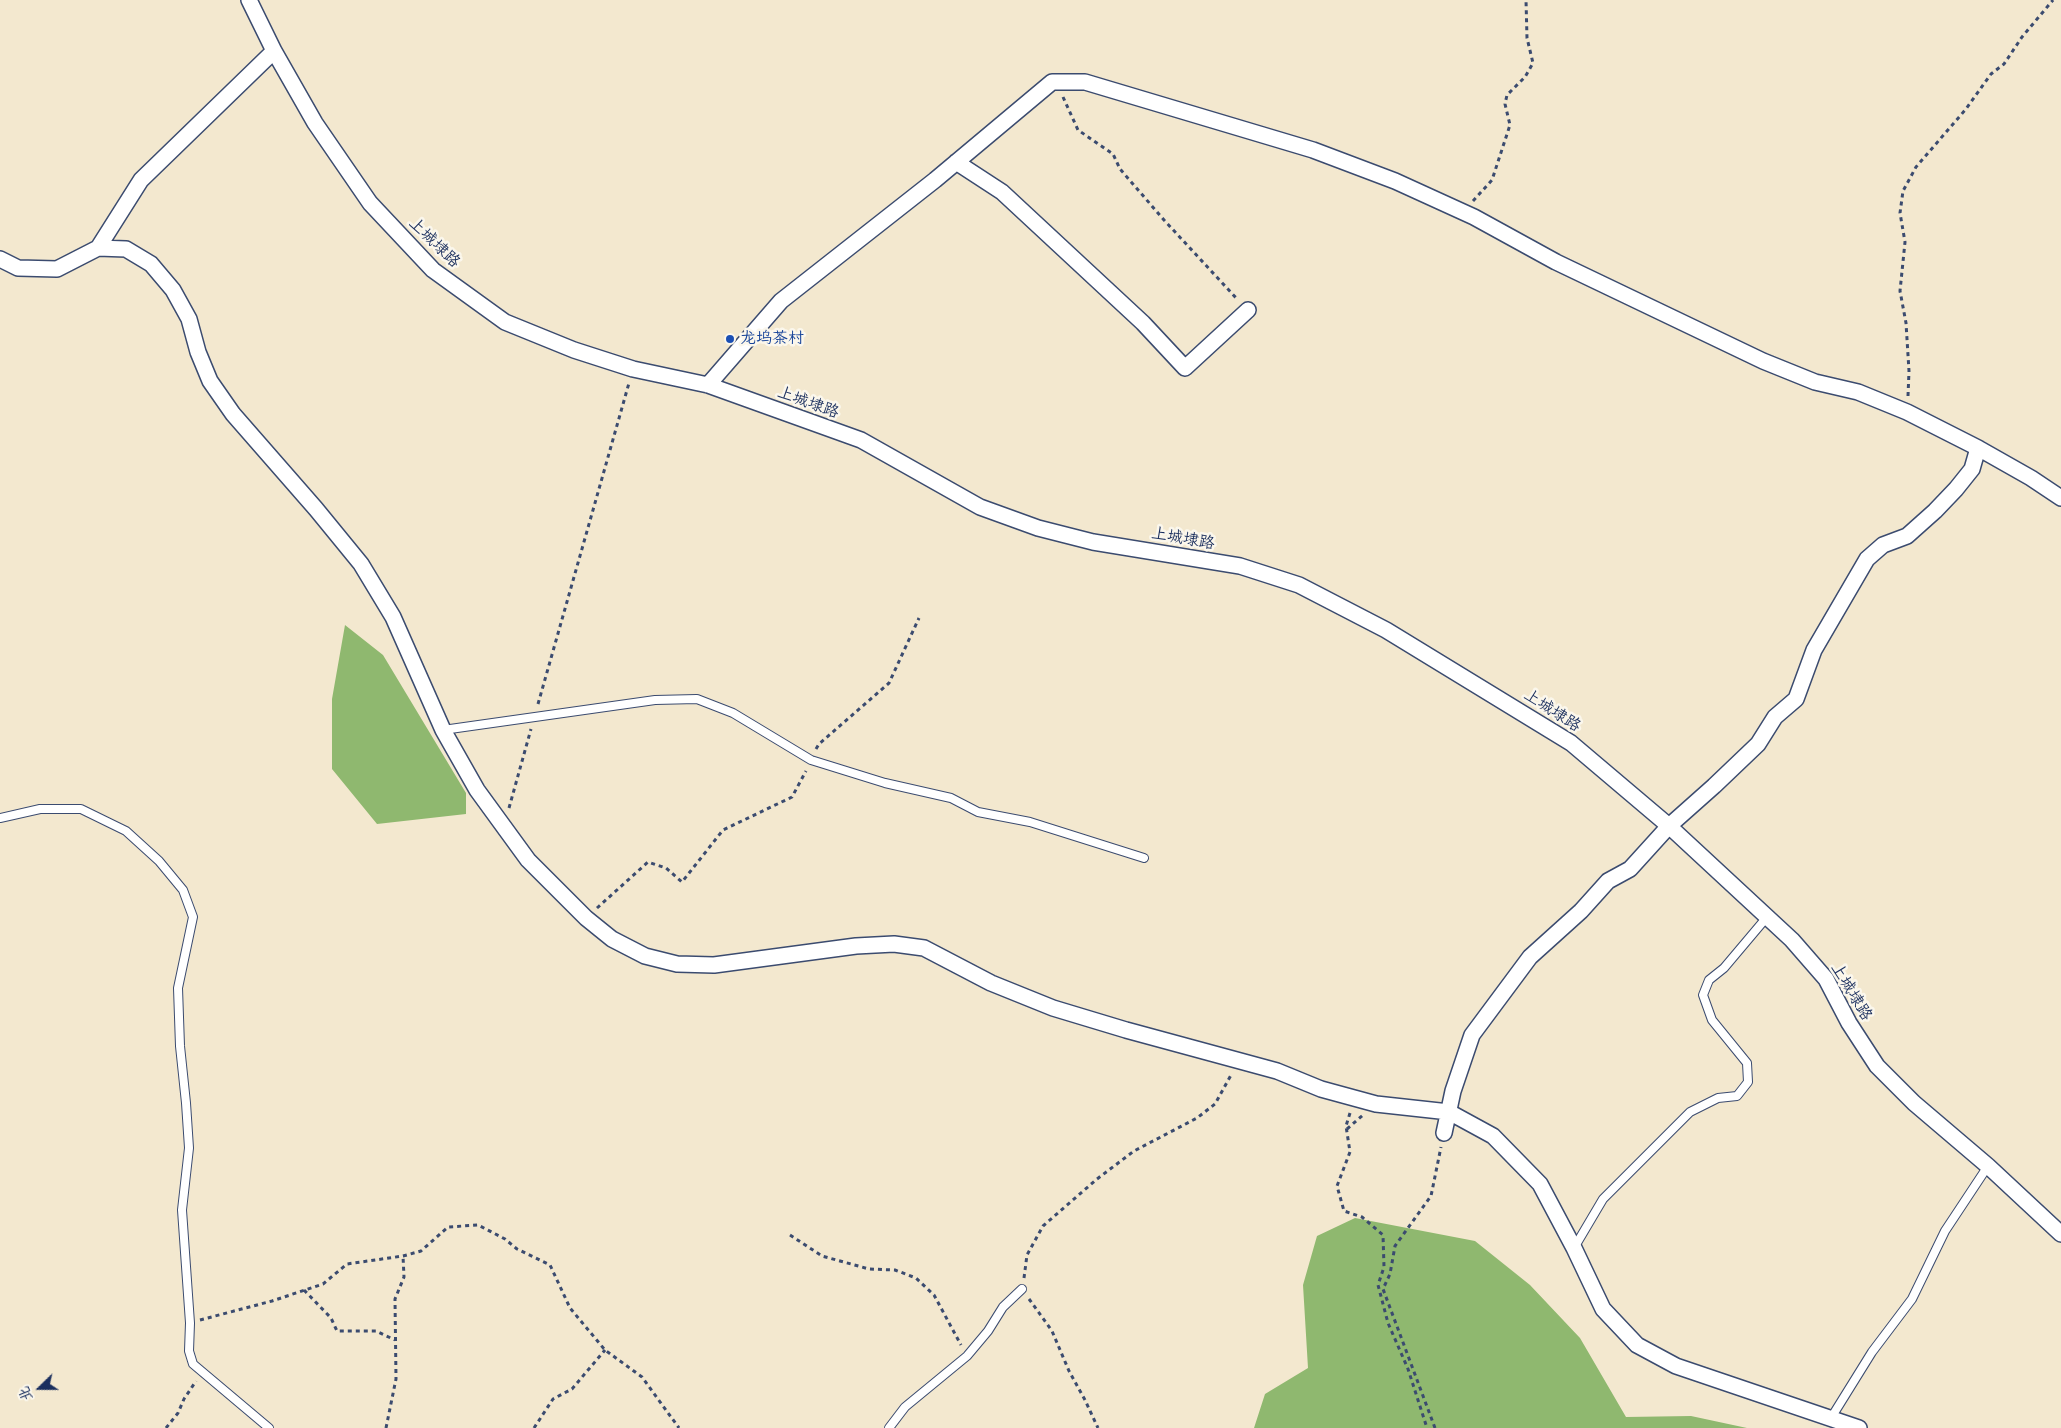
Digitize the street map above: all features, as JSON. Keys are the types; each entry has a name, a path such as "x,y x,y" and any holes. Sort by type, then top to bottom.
{"street":[{"name":"上城埭路","path":"249,0 274,51 315,122 370,203 433,270 505,322 574,350 633,369 708,385 861,440 980,507 1038,528 1093,542 1240,566 1299,585 1386,630 1571,743 1669,826 1792,940 1826,979 1850,1023 1877,1066 1914,1103 1988,1166 2061,1234"},
{"path":"98,248 141,180 274,51"},
{"path":"708,385 780,300 956,162 1052,82 1085,82 1313,150 1395,181 1463,212 1556,262 1763,361 1815,382 1858,392 1907,412 1978,448 2031,478 2061,498"},
{"path":"956,162 1002,192 1143,323 1186,368 1248,310"},
{"path":"0,260 18,268 57,269 98,248 126,249 151,264 174,290 189,319 198,352 210,381 227,406 361,564 393,617 444,730 477,790 528,860 586,918 612,939 645,956 677,964 714,964 856,946 894,944 924,948 991,984 1053,1008 1277,1071 1321,1089 1376,1104 1449,1112 1493,1136 1540,1184 1574,1248 1603,1309 1637,1345 1676,1366 1859,1428"},
{"path":"1444,1133 1453,1091 1472,1035 1530,957 1581,911 1608,881 1630,869 1669,826 1758,744 1775,717 1796,699 1814,650 1867,558 1883,545 1907,536 1946,500 1972,469 1978,448"}],"lane":[{"path":"444,730 655,700 697,699 733,713 811,760 885,783 951,798 978,812 1030,822 1144,858"},
{"path":"0,818 40,809 81,809 126,831 159,861 183,890 193,917 178,988 180,1046 186,1103 188,1148 182,1210 190,1323 189,1351 193,1364 259,1418 268,1428"},
{"path":"1574,1248 1604,1199 1690,1112 1718,1098 1736,1096 1748,1082 1747,1063 1712,1020 1703,995 1710,980 1724,968 1767,917"},
{"path":"1831,1418 1872,1352 1912,1299 1945,1231 1988,1166"},
{"path":"888,1428 905,1407 967,1356 988,1331 1003,1307 1022,1289"}],"path":[{"path":"1463,212 1492,180 1510,125 1505,104 1508,95 1525,76 1533,63 1527,38 1526,0"},
{"path":"1907,412 1909,371 1906,323 1900,291 1905,242 1900,213 1903,191 1916,167 1966,109 1991,74 2004,64 2022,37 2053,0"},
{"path":"1056,81 1078,130 1113,154 1120,169 1164,220 1248,310"},
{"path":"504,828 633,369"},
{"path":"586,918 648,862 666,868 682,882 723,830 792,797 819,744 889,683 919,618"},
{"path":"1098,1428 1069,1371 1052,1331 1022,1289 1027,1255 1043,1226 1097,1179 1134,1151 1197,1118 1215,1104 1238,1061"},
{"path":"1354,1098 1346,1126 1350,1152 1338,1186 1344,1211 1362,1216 1382,1236 1384,1267 1378,1285 1388,1323 1408,1370 1427,1428"},
{"path":"1435,1428 1383,1288 1390,1274 1396,1246 1430,1196 1444,1133"},
{"path":"190,1323 272,1301 323,1284 347,1264 403,1256 421,1251 448,1226 478,1225 505,1239 517,1249 550,1265 570,1308 605,1350 642,1377 679,1428"},
{"path":"790,1235 822,1256 870,1270 895,1270 916,1278 934,1295 967,1356"},
{"path":"386,1428 396,1379 395,1299 404,1278 403,1256"},
{"path":"304,1290 331,1318 337,1331 376,1330 396,1340"},
{"path":"534,1428 553,1398 572,1389 605,1350"},
{"path":"166,1428 178,1413 184,1399 202,1372"}],"green space":[{"path":"345,625 383,655 466,793 466,814 377,824 332,769 332,699"},
{"path":"1355,1218 1475,1241 1530,1285 1580,1338 1626,1417 1691,1416 1747,1428 1254,1428 1265,1394 1308,1368 1303,1285 1317,1236"}],"place":[{"name":"龙坞茶村","path":"730,339"}]}
